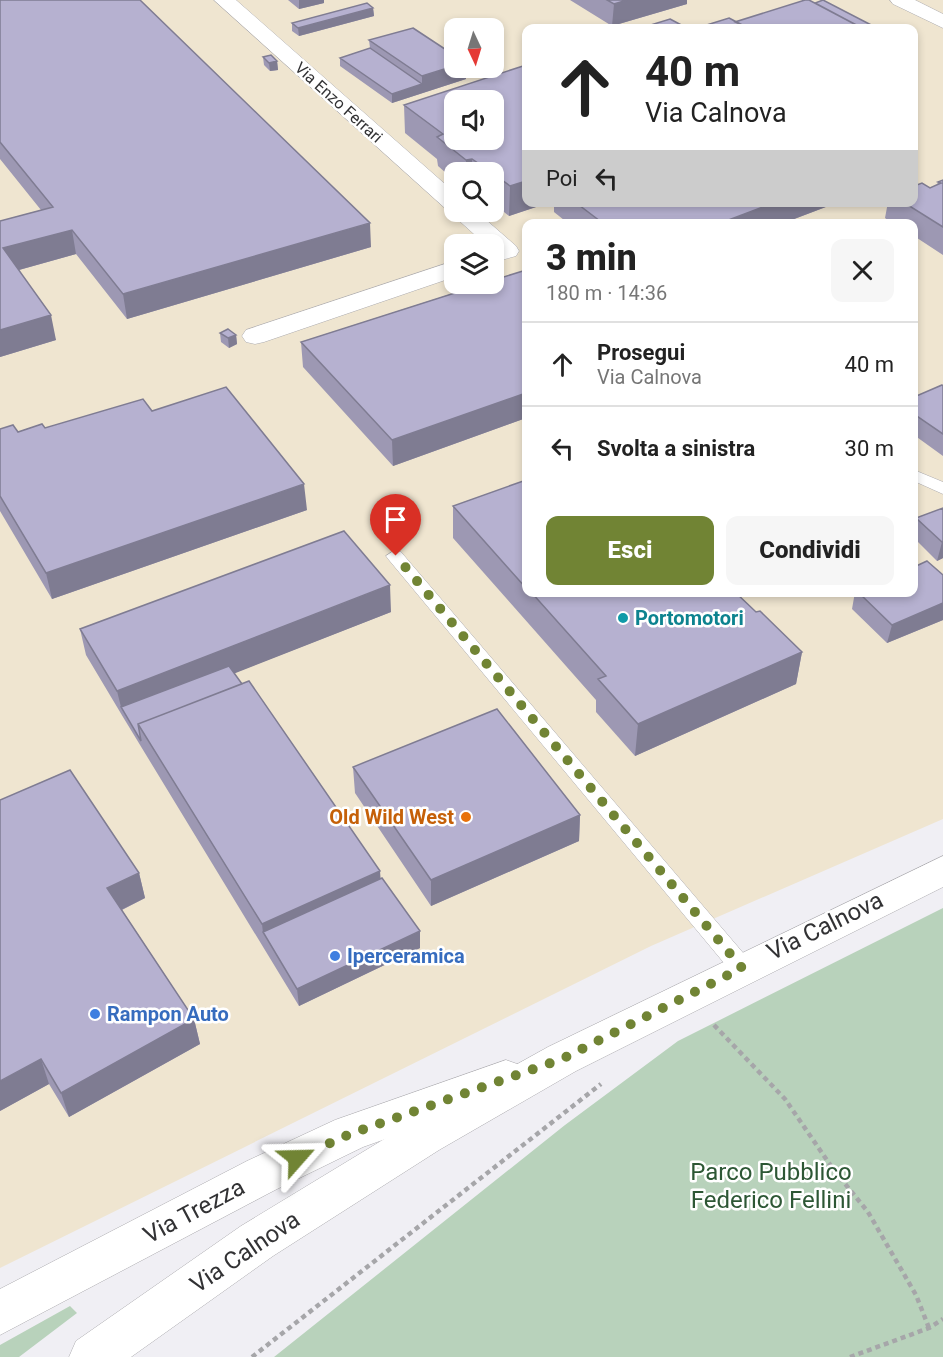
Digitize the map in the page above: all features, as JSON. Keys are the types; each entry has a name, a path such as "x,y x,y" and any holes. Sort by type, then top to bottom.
{"street":[{"name":"Via Enzo Ferrari","path":"224,0 444,195"},
{"path":"900,0 943,22"},
{"path":"474,222 488,234"},
{"path":"255,336 444,271"},
{"name":"Via Calnova","path":"92,1357 257,1241 424,1137 562,1059 943,870"},
{"name":"Via Trezza","path":"0,1313 262,1175 350,1134 562,1059"}],"lane":[{"path":"918,477 943,489"},
{"path":"396,556 742,968"}],"path":[{"path":"713,1024 785,1099 833,1169 868,1212 916,1295 929,1328"},
{"path":"252,1357 607,1079"},
{"path":"850,1357 929,1328 943,1320"}],"shaded area":[{"path":"0,0 943,0 943,819 651,946 0,1268"}],"green space":[{"name":"Parco Pubblico Federico Fellini","path":"943,908 943,1357 274,1357 565,1125 678,1041"},
{"path":"70,1306 77,1313 19,1357 0,1357 0,1345"}],"building":[{"path":"0,0 140,0 370,223 123,294 72,230 3,248 51,315 0,330 0,221 53,207 0,142"},
{"path":"607,0 627,0 614,4"},
{"path":"809,0 854,24 739,24 735,22"},
{"path":"823,0 869,24 854,24 815,3"},
{"path":"367,3 373,8 298,28 292,23"},
{"path":"729,18 740,24 710,24"},
{"path":"670,19 679,24 654,24"},
{"path":"413,28 444,48 444,69 422,76 369,40"},
{"path":"370,48 422,84 392,94 340,58"},
{"path":"271,55 277,61 269,63 263,57"},
{"path":"522,66 522,182 510,186 504,182 504,162 466,160 453,150 504,150 504,90 450,90 486,78 504,78 504,72"},
{"path":"444,92 444,143 437,137 443,134 404,105"},
{"path":"943,180 943,227 911,207 918,207 918,184 922,183 930,188 941,183 938,182"},
{"path":"582,207 763,207 731,219 597,219"},
{"path":"522,271 522,394 392,440 301,342 452,294 504,294 504,277"},
{"path":"228,329 236,335 228,338 220,333"},
{"path":"943,386 943,434 918,417 918,395"},
{"path":"226,387 304,484 46,573 0,496 0,429 13,425 18,432 42,424 45,428 143,399 152,411"},
{"path":"522,481 522,584 453,506"},
{"path":"943,508 943,542 918,520 918,517"},
{"path":"344,531 390,585 117,691 80,629"},
{"path":"927,561 943,575 943,603 892,625 863,597 918,597 918,565"},
{"path":"535,597 740,597 756,612 760,611 802,652 638,724 598,679 606,676"},
{"path":"229,666 242,684 138,724 141,741 121,707"},
{"path":"249,681 380,871 262,924 138,724"},
{"name":"Old Wild West","path":"497,709 580,815 431,880 353,767"},
{"path":"70,770 139,873 107,888 194,1019 61,1093 41,1059 0,1081 0,800"},
{"path":"382,878 420,931 297,989 263,932"}],"place":[{"name":"Portomotori","path":"623,618"},
{"name":"Old Wild West","path":"466,817"},
{"name":"Iperceramica","path":"335,956"},
{"name":"Rampon Auto","path":"95,1014"}],"route":[{"path":"297,1158 350,1134 562,1059 742,968 396,556"}]}
